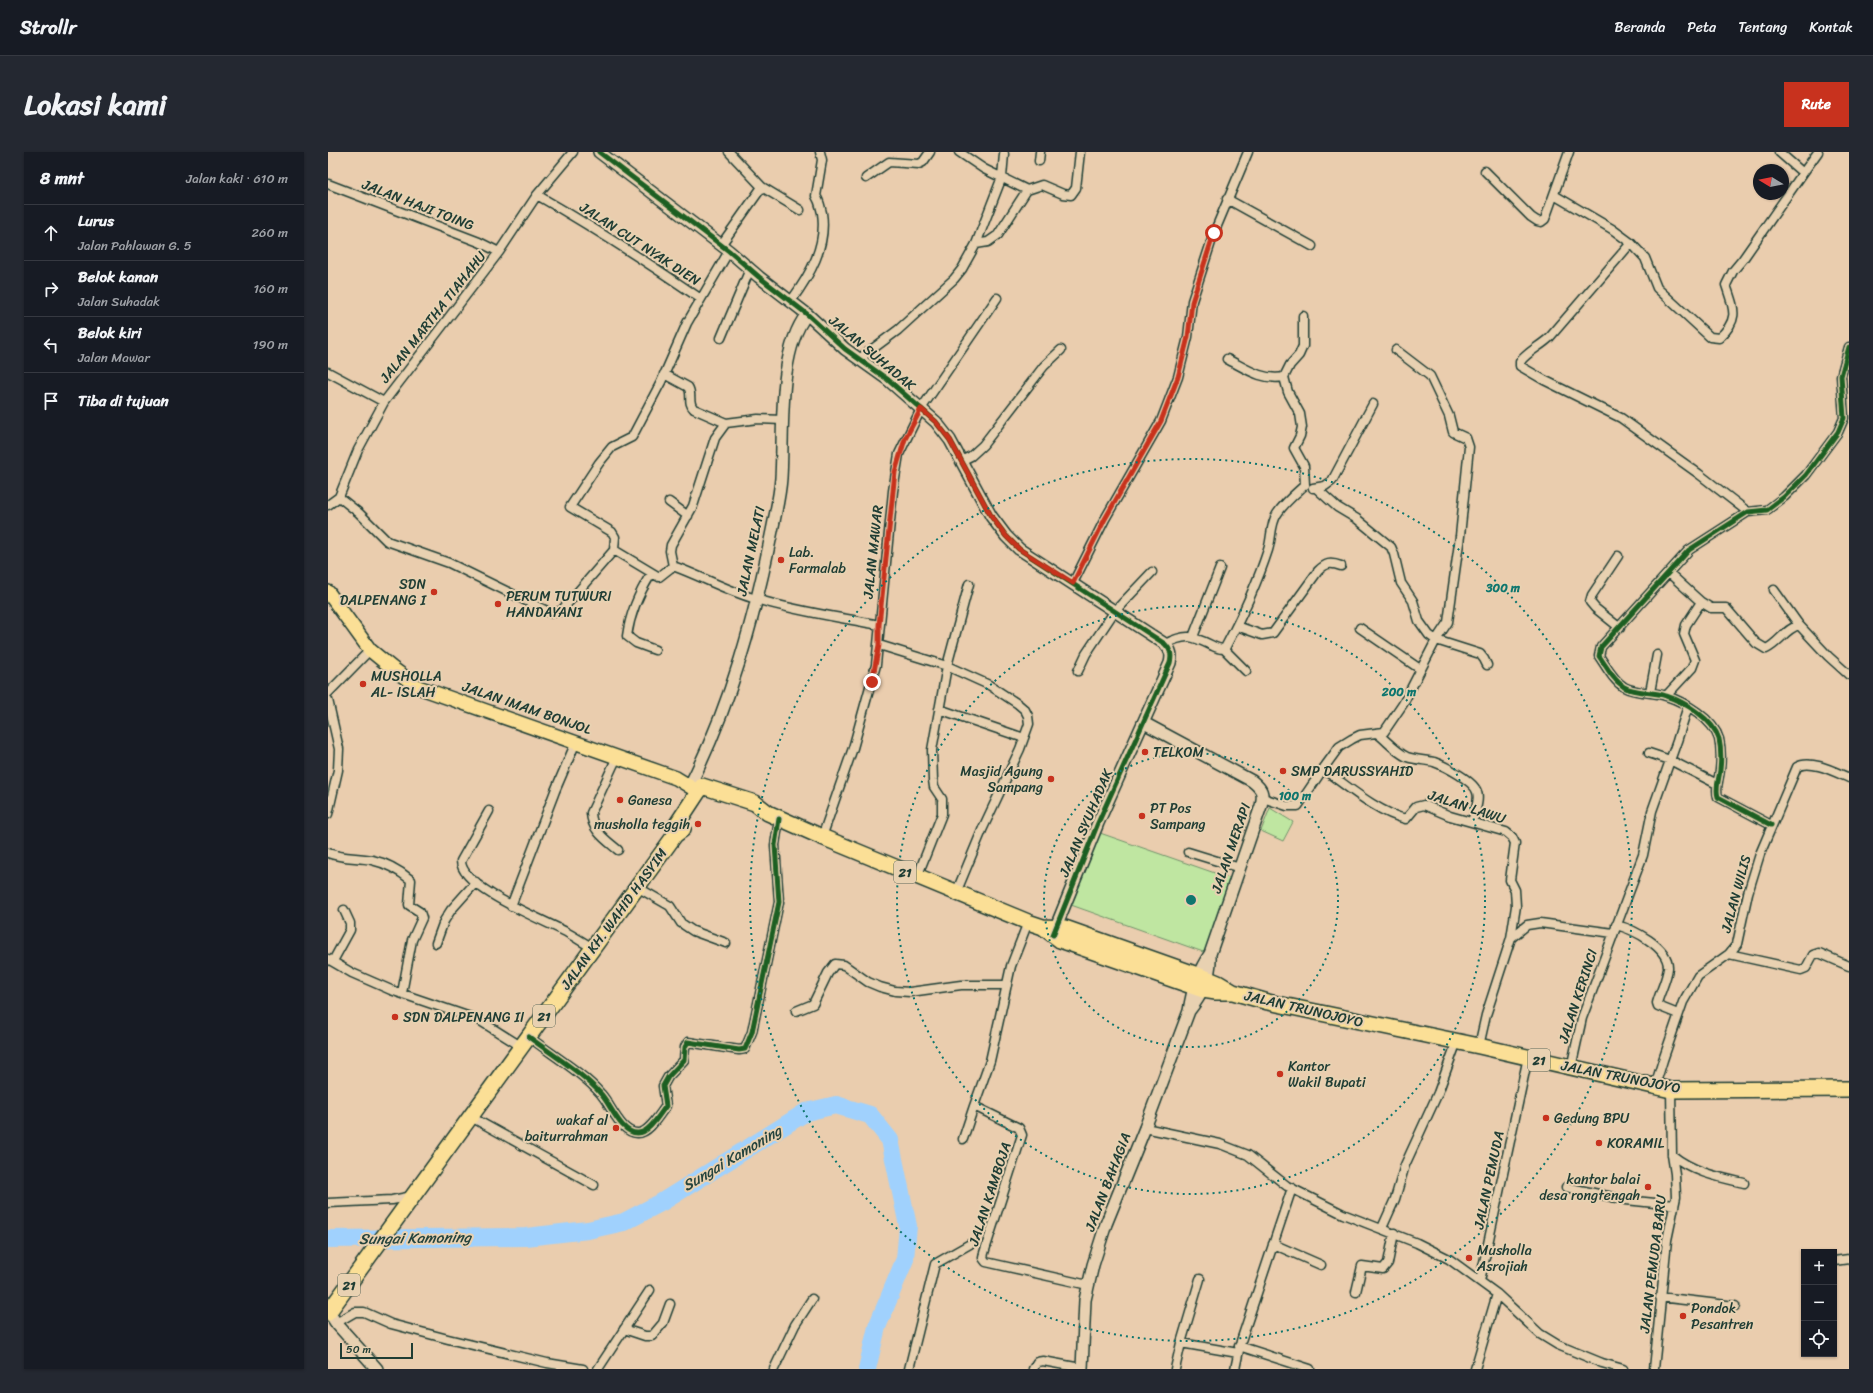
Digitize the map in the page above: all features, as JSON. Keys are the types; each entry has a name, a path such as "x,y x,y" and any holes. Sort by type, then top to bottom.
{"highway":[{"name":"21","path":"696,789 756,803 773,816 956,893 1028,922 1050,929 1060,940 1201,983"},
{"name":"JALAN KH. WAHID HASYIM","path":"414,1197 675,835 683,830 696,789"},
{"name":"JALAN TRUNOJOYO","path":"1201,983 1216,992 1233,992 1268,1002 1457,1041 1671,1090 1849,1089"},
{"name":"21","path":"331,1316 368,1257 414,1197"}],"main road":[{"name":"JALAN IMAM BONJOL","path":"328,592 370,650 418,686 617,757 696,789"}],"street":[{"name":"JALAN MARTHA TIAHAHU","path":"339,497 358,450 384,402 499,252 537,195 573,152"},
{"name":"JALAN SUHADAK","path":"599,152 725,248 808,314 845,349 886,379 921,409 943,430 991,516 1006,536 1019,549 1165,644"},
{"path":"729,152 762,187 800,210"},
{"path":"791,301 801,288 822,242 824,223 820,201 816,196 822,160 820,152"},
{"path":"866,178 889,162 919,164 923,162 930,152"},
{"path":"959,152 1027,190"},
{"path":"976,244 988,242 998,235 1027,190 1042,185 1063,194 1073,194 1076,188 1080,152"},
{"path":"1073,583 1105,519 1161,421 1178,377 1188,337 1192,302 1214,233 1248,152"},
{"path":"1485,171 1537,221 1541,222 1545,219 1569,152"},
{"path":"1779,152 1803,174"},
{"path":"1554,195 1612,229 1631,243 1645,258 1657,288 1710,337 1719,338 1727,331 1734,319 1734,309 1726,286 1733,271 1818,152"},
{"path":"860,359 898,330 962,269 976,244 1002,177 1004,154"},
{"name":"JALAN HAJI TOING","path":"328,184 479,242 499,252"},
{"name":"JALAN CUT NYAK DIEN","path":"537,195 640,257 700,299 725,248 762,187"},
{"path":"1228,199 1312,246"},
{"path":"1631,243 1550,337 1523,357 1520,362 1520,366 1544,380 1621,418 1699,474 1748,512"},
{"path":"721,338 750,269"},
{"name":"JALAN MAWAR","path":"822,837 864,711 872,682 879,645 879,625 895,472 903,444 921,409 996,298"},
{"path":"328,505 339,497 387,541 449,563 551,613 561,611 614,550 615,537 612,532 570,508 571,505 599,463 612,447 632,437 700,299"},
{"name":"JALAN MELATI","path":"696,789 734,683 757,600 781,480 782,420 788,366 796,332 808,314"},
{"path":"1303,316 1303,346 1299,356 1290,365 1284,377 1288,392 1300,414 1302,427 1300,436 1294,448 1304,466 1305,486"},
{"path":"1771,825 1718,797 1716,790 1720,768 1718,739 1711,724 1688,706 1666,696 1626,688 1618,682 1599,656 1601,647 1620,628 1644,598 1689,550 1748,512 1767,510 1784,497 1806,475 1838,432 1844,418 1841,376 1849,347"},
{"path":"961,462 971,456 983,445 1044,366 1061,350"},
{"path":"1263,798 1287,806 1298,806 1322,769 1339,747 1360,735 1378,734 1384,732 1391,724 1403,704 1436,640 1448,622 1460,536 1469,447 1466,438 1453,432 1449,416 1430,376 1396,350"},
{"path":"1227,359 1264,378 1275,379 1284,377"},
{"path":"328,372 384,402"},
{"path":"664,374 690,389 690,404 694,409 726,422 758,419 782,420"},
{"path":"1224,649 1251,596 1269,548 1270,530 1277,514 1288,500 1305,486 1316,488 1325,486 1332,481 1373,404"},
{"path":"673,566 670,551 671,545 693,506 715,438 726,422"},
{"path":"1316,488 1336,507 1357,519 1391,547 1401,583 1413,601 1419,621 1428,635 1436,640 1480,654 1484,658 1487,665"},
{"path":"670,502 688,516"},
{"path":"614,550 659,578 673,566"},
{"path":"1618,556 1592,595 1590,602 1595,608 1620,628"},
{"path":"1237,626 1262,635 1273,633 1318,571 1326,564 1332,563 1341,566"},
{"path":"673,566 696,574 728,590 757,600 879,625"},
{"path":"1192,637 1220,568"},
{"path":"1078,670 1086,654 1114,612 1152,572"},
{"path":"1669,573 1701,602 1711,608 1726,608 1756,643 1766,649 1775,645 1781,637 1793,627 1798,625"},
{"path":"651,574 639,593 627,636 636,643 655,650"},
{"path":"918,877 939,824 943,808 942,799 934,787 932,780 932,750 947,666 969,584"},
{"path":"1774,590 1798,625 1849,675"},
{"path":"1666,696 1692,668 1694,660 1684,634 1686,625 1701,602"},
{"path":"1360,628 1420,670"},
{"path":"1144,723 1172,656 1170,649 1165,644 1186,636 1192,637 1224,649 1246,671"},
{"path":"879,645 947,666 989,685 1018,704 1025,710 1028,716 1029,724 1024,738 956,893"},
{"path":"328,693 370,650"},
{"path":"1650,692 1657,655"},
{"path":"328,700 339,749 338,770 328,814"},
{"name":"JALAN KERINCI","path":"1571,1068 1582,1018 1614,929 1622,916 1625,901 1644,855 1652,811 1688,706"},
{"path":"940,709 1024,738"},
{"name":"JALAN MERAPI","path":"1144,723 1252,781 1262,790 1263,798 1201,983"},
{"name":"JALAN SYUHADAK","path":"1050,929 1144,723"},
{"path":"1378,734 1396,751 1408,757 1435,762 1464,779 1473,787 1477,792 1478,799 1472,822"},
{"path":"511,906 555,791 576,742"},
{"path":"1649,753 1670,760 1717,784"},
{"path":"617,757 591,813 592,822 596,831 618,850"},
{"name":"JALAN WILIS","path":"1655,1086 1678,1014 1698,976 1729,954 1737,944 1754,871 1771,825 1797,767 1802,764 1810,764 1849,777"},
{"name":"JALAN LAWU","path":"1322,769 1352,791 1397,817 1406,820 1416,807 1420,805 1506,832 1512,837 1514,843 1510,880 1515,890 1516,906 1511,938 1486,1015 1479,1046"},
{"path":"489,812 461,861 464,872 496,899 566,932 593,948"},
{"path":"344,910 350,921 350,930 330,960 352,973 402,993 479,1020 525,1042 592,1084 602,1095 624,1126 632,1133 640,1133 647,1129 666,1106 663,1086 668,1077 684,1060 685,1047 688,1042 739,1050 745,1049 752,1032 779,902 773,816"},
{"path":"1188,852 1240,868"},
{"path":"328,853 344,858 371,860 401,872 411,880 409,905 420,912 422,918 412,940 402,993"},
{"path":"436,943 444,921 451,910 476,882"},
{"path":"637,887 670,906 681,923 693,931 726,943"},
{"path":"963,1139 990,1061 1011,966 1028,922"},
{"path":"1511,938 1527,925 1540,923 1631,930 1652,943 1667,959 1668,968 1657,1003 1658,1006 1678,1014"},
{"path":"1729,954 1801,970 1806,968 1813,955 1819,953 1849,966"},
{"path":"796,1011 813,1004 828,973 835,964 844,965 868,982 895,991 910,992 961,985 1007,985"},
{"name":"JALAN BAHAGIA","path":"1082,1368 1083,1324 1088,1285 1106,1224 1145,1128 1189,1011 1200,997 1201,983"},
{"path":"1382,1228 1395,1199 1405,1165 1438,1093 1457,1041"},
{"name":"JALAN PEMUDA","path":"1480,1281 1528,1057"},
{"name":"JALAN PEMUDA BARU","path":"1654,1369 1668,1229 1674,1205 1675,1174 1672,1155 1671,1090"},
{"name":"JALAN KAMBOJA","path":"974,1106 1019,1128 1022,1135 984,1253 984,1261 1088,1285"},
{"path":"471,1117 594,1185"},
{"path":"1145,1128 1220,1144 1248,1155 1290,1187 1343,1214 1394,1233 1449,1259 1497,1294 1540,1334 1558,1345 1602,1363 1623,1369"},
{"path":"1672,1155 1684,1164 1706,1174 1744,1183"},
{"path":"1235,1369 1239,1349 1274,1244 1290,1187"},
{"path":"1566,1187 1626,1200 1674,1205"},
{"path":"328,1203 385,1201 414,1197"},
{"path":"1356,1292 1362,1266 1383,1269 1387,1265 1394,1233"},
{"path":"908,1369 935,1264 970,1244"},
{"path":"1274,1244 1321,1264"},
{"path":"1837,1261 1849,1259"},
{"path":"1174,1369 1200,1279"},
{"path":"598,1369 650,1290"},
{"path":"1475,1369 1497,1294"},
{"path":"1660,1297 1735,1306"},
{"path":"774,1369 795,1325 812,1299"},
{"path":"624,1328 645,1336 652,1336 663,1323 670,1304"},
{"path":"331,1316 364,1312 391,1324 448,1339 547,1363 583,1369"},
{"path":"331,1316 377,1369"},
{"path":"1181,1343 1239,1349 1310,1369"},
{"path":"1033,1369 1037,1362 1043,1361 1082,1368"}],"green space":[{"path":"1270,808 1293,822 1283,841 1261,831"},
{"path":"1100,833 1232,879 1206,953 1071,905"}],"waterway":[{"name":"Sungai Kamoning","path":"328,1239 526,1237 588,1230 624,1222 662,1202 806,1112 836,1105 870,1115 890,1140 908,1226 905,1259 877,1327 867,1369"}],"cycle path":[{"path":"599,152 729,251 759,277 807,314 845,349 887,379 936,422 950,440 991,516 1006,536 1019,549 1169,648 1171,655 1170,663 1098,823 1053,935"},
{"path":"1771,825 1718,797 1717,787 1721,763 1720,743 1716,732 1705,718 1681,702 1661,694 1634,691 1624,687 1613,677 1599,656 1601,647 1689,550 1748,512 1767,510 1784,497 1806,475 1838,432 1844,418 1841,376 1849,347"},
{"path":"529,1037 594,1086 605,1099 621,1124 626,1129 638,1133 650,1127 666,1106 663,1086 668,1077 684,1060 685,1047 688,1042 739,1050 745,1049 752,1032 779,902 775,845 779,819"}],"place":[{"name":"Lab. Farmalab","path":"781,560"},
{"name":"SDN DALPENANG I","path":"434,592"},
{"name":"PERUM TUTWURI HANDAYANI","path":"498,604"},
{"name":"MUSHOLLA AL- ISLAH","path":"363,684"},
{"name":"TELKOM","path":"1145,752"},
{"name":"SMP DARUSSYAHID","path":"1283,771"},
{"name":"Masjid Agung Sampang","path":"1051,779"},
{"name":"Ganesa","path":"620,800"},
{"name":"PT Pos Sampang","path":"1142,816"},
{"name":"musholla teggih","path":"698,824"},
{"name":"SDN DALPENANG II","path":"395,1017"},
{"name":"Kantor Wakil Bupati","path":"1280,1074"},
{"name":"Gedung BPU","path":"1546,1118"},
{"name":"wakaf al baiturrahman","path":"616,1128"},
{"name":"KORAMIL","path":"1599,1143"},
{"name":"kantor balai desa rongtengah","path":"1648,1187"},
{"name":"Musholla Asrojiah","path":"1469,1258"},
{"name":"Pondok Pesantren","path":"1683,1316"}],"route":[{"path":"872,682 879,645 879,625 883,580 895,472 899,454 905,439 921,409 936,422 950,440 991,516 1006,536 1019,549 1073,583 1105,519 1161,421 1178,377 1188,337 1192,302 1214,233"}]}
